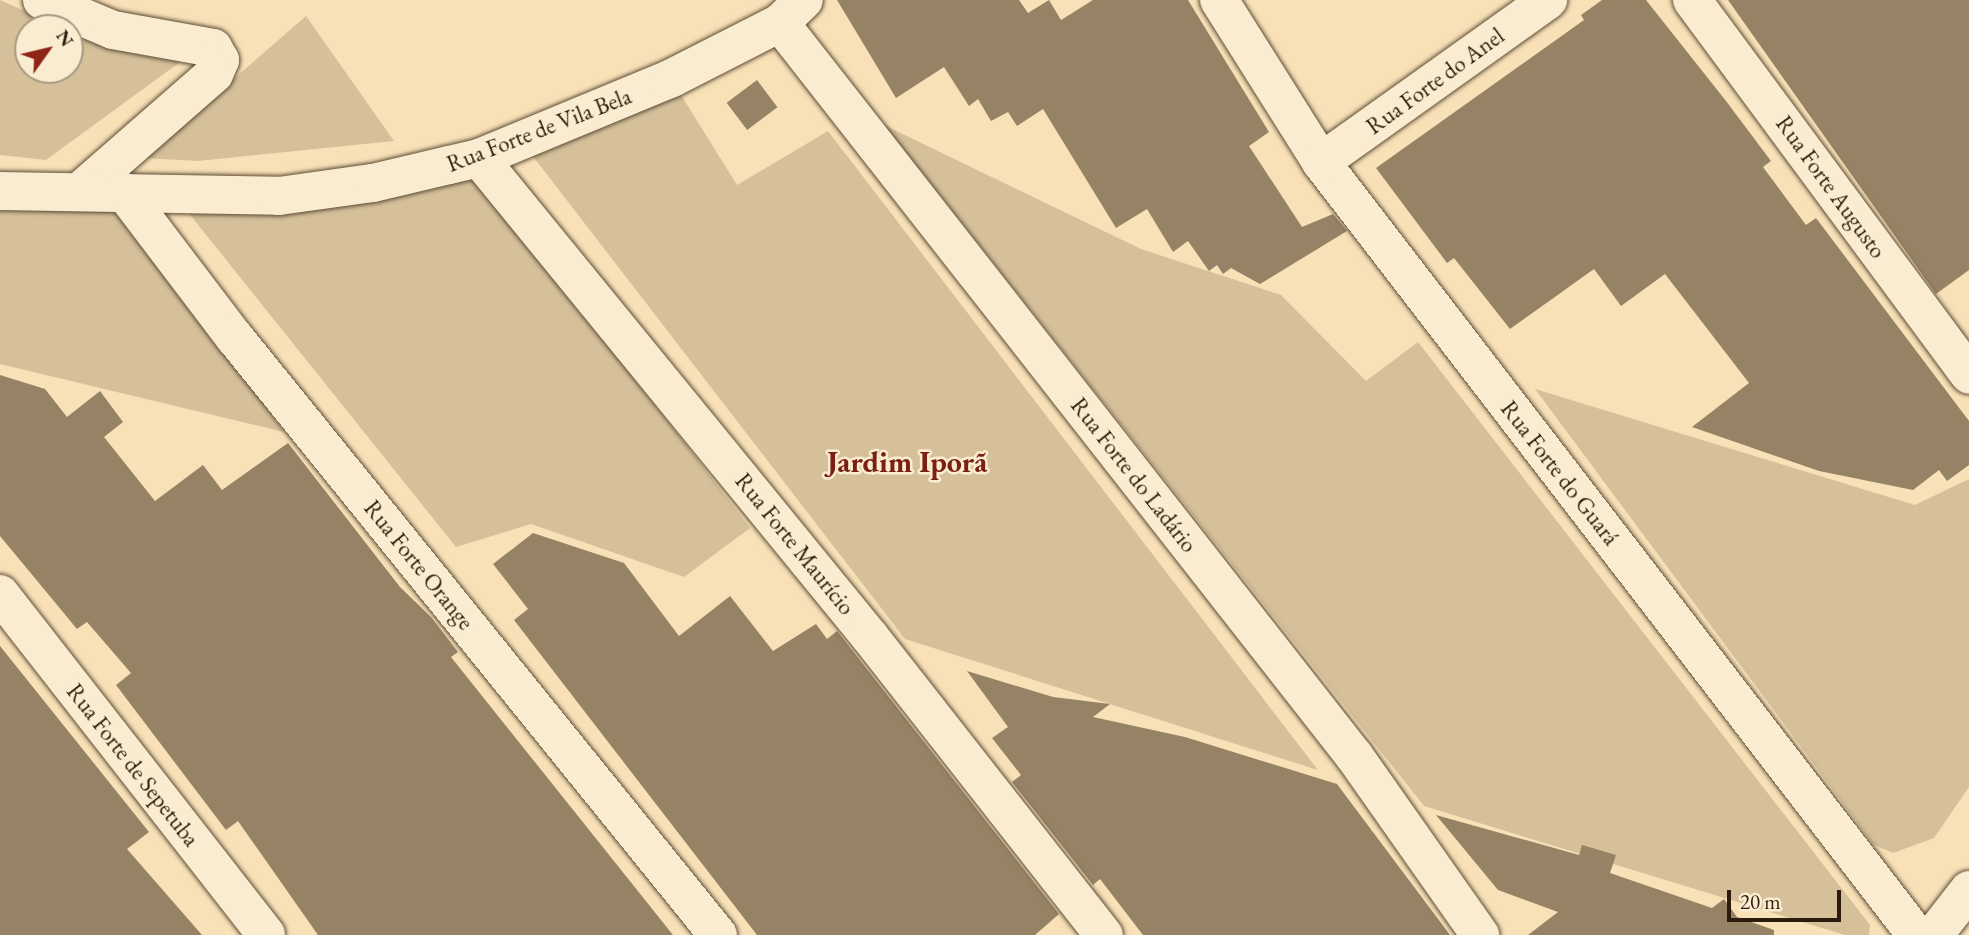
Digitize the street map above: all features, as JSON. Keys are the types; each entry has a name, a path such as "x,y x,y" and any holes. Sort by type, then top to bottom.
{"street":[{"path":"42,0 113,30 213,48 220,60 214,74 79,191"},
{"name":"Rua Forte do Guará","path":"1219,0 1321,162 1916,935"},
{"name":"Rua Forte do Anel","path":"1321,162 1548,0"},
{"name":"Rua Forte Augusto","path":"1692,0 1969,375"},
{"name":"Rua Forte de Vila Bela","path":"0,191 279,196 373,183 479,158 670,79 792,11"},
{"name":"Rua Forte do Ladário","path":"792,11 1355,757 1480,935"},
{"name":"Rua Forte Maurício","path":"479,158 870,637 1104,935"},
{"name":"Rua Forte Orange","path":"124,192 235,338 718,935"},
{"name":"Rua Forte de Sepetuba","path":"0,594 266,935"},
{"path":"1934,935 1969,890"}],"shaded area":[{"path":"0,0 32,14 14,14 14,84 84,84 84,31 187,57 46,160 0,155"},
{"path":"306,16 394,141 198,161 143,158"},
{"path":"676,87 737,185 828,131 1318,770 905,639 525,146"},
{"path":"884,125 1141,249 1281,295 1366,381 1418,342 1870,925 1869,935 1845,935 1424,806"},
{"path":"473,168 750,528 684,577 531,524 456,547 183,206"},
{"path":"0,203 120,207 284,432 0,364"},
{"path":"1535,389 1915,505 1969,479 1969,787 1934,838 1893,853 1874,845"}],"building":[{"path":"837,0 1019,0 1028,13 1049,0 1061,20 1093,0 1188,0 1269,132 1249,146 1302,227 1333,214 1347,231 1260,284 1231,268 1223,274 1217,265 1209,271 1188,241 1173,252 1147,209 1116,228 1043,109 1017,126 1008,112 991,121 978,99 969,106 944,67 896,98"},
{"path":"1602,0 1646,0 1726,101 1771,161 1763,167 1806,225 1816,218 1969,421 1969,465 1947,481 1939,470 1913,490 1819,471 1692,427 1749,383 1665,274 1621,306 1594,269 1510,329 1454,258 1447,263 1376,168 1584,20 1581,15"},
{"path":"1728,0 1969,0 1969,270 1936,294"},
{"path":"757,80 777,107 747,130 727,103"},
{"path":"0,375 45,389 67,417 100,391 123,422 104,437 155,501 203,465 222,490 288,443 400,587 431,617 458,652 451,657 673,935 318,935 238,821 226,830 116,685 131,673 87,622 77,629 0,536"},
{"path":"533,533 624,563 679,636 730,596 773,651 816,624 827,639 837,631 1059,914 1035,935 757,935 514,620 528,609 493,564"},
{"path":"0,646 149,832 127,849 202,935 0,935"},
{"path":"967,671 1053,697 1110,704 1093,717 1185,737 1337,784 1450,935 1143,935 1100,879 1093,885 1012,782 1021,775 992,738 1008,727"},
{"path":"1436,815 1579,855 1582,845 1616,855 1610,873 1712,908 1724,899 1737,917 1774,930 1774,935 1528,935 1558,912 1498,890"}],"district":[{"name":"Jardim Iporã","path":"907,462"}]}
